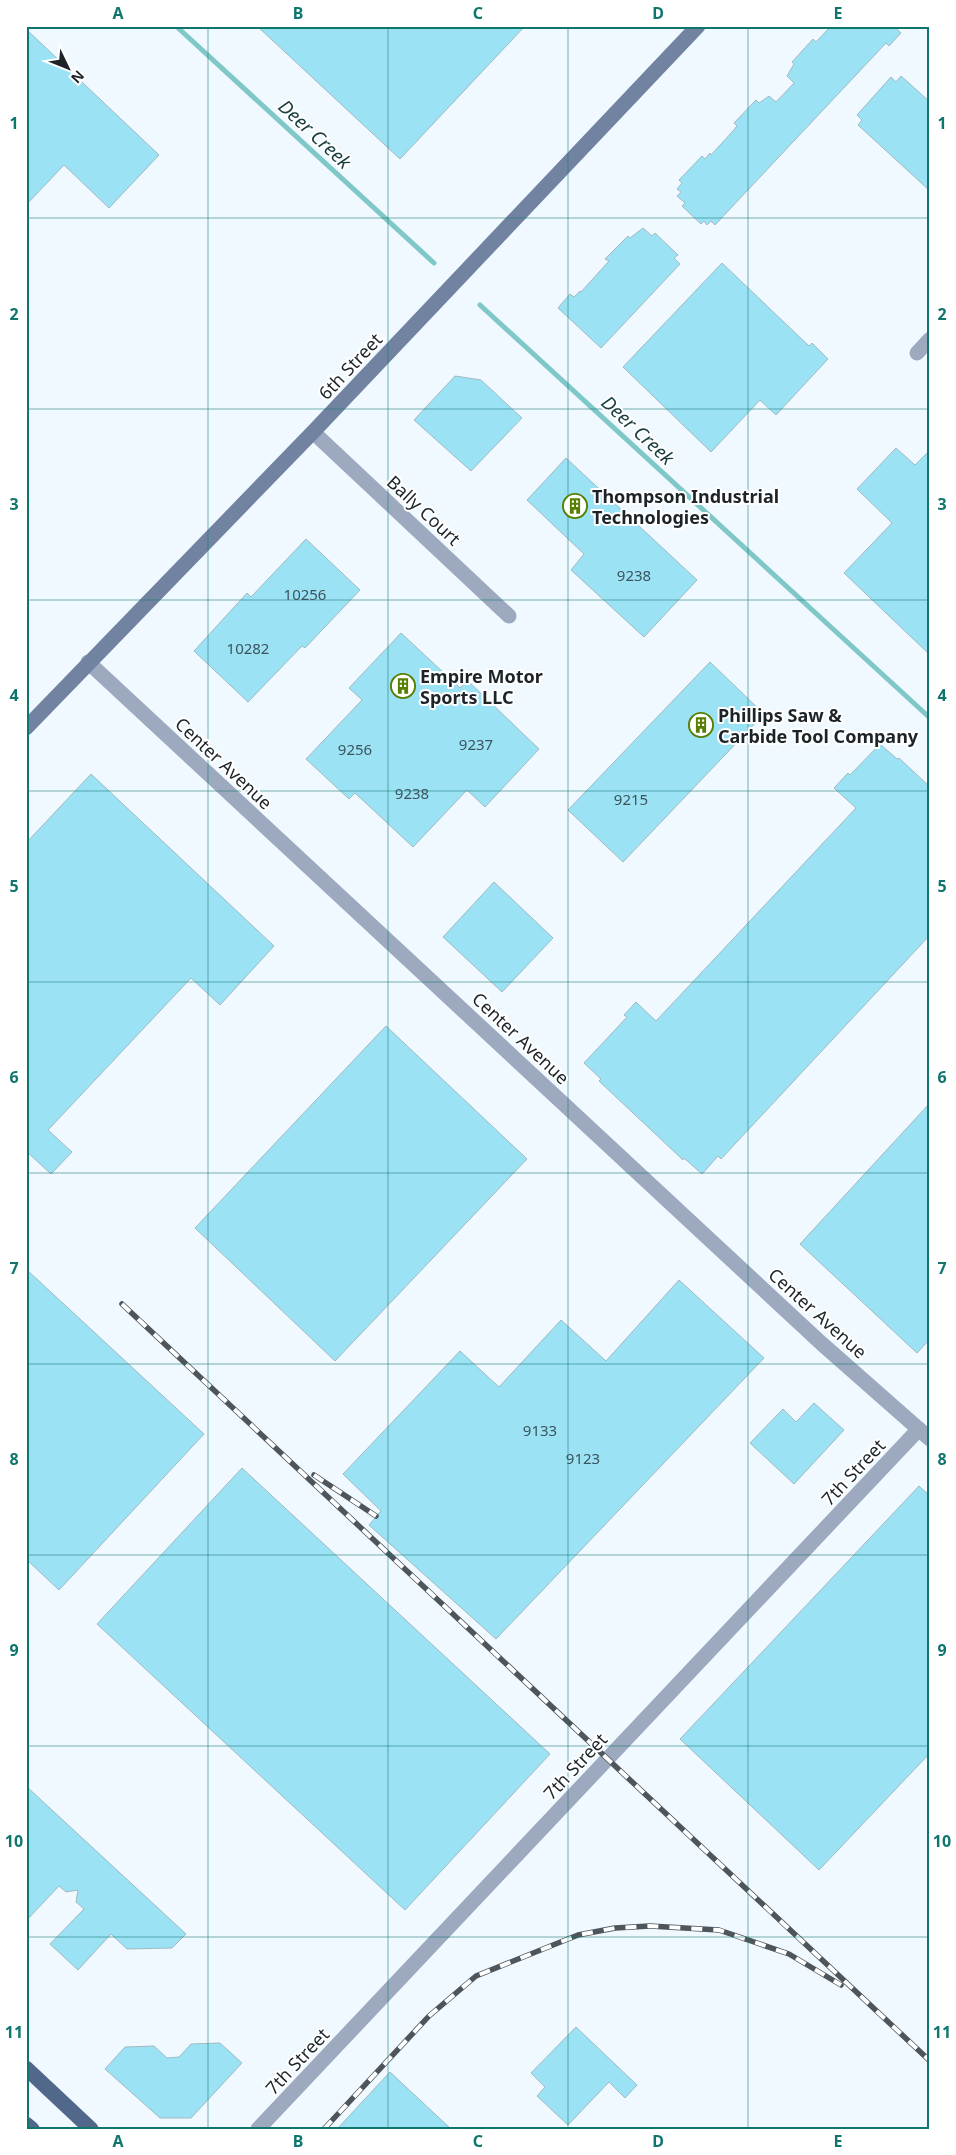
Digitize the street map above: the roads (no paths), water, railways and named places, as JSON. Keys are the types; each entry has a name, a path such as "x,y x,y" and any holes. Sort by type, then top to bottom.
{"main road":[{"name":"6th Street","path":"26,728 313,432 698,26"},
{"path":"26,2068 91,2129"},
{"path":"26,2124 32,2129"}],"street":[{"path":"917,353 930,339"},
{"name":"Bally Court","path":"313,432 509,616"},
{"name":"Center Avenue","path":"88,662 821,1343 924,1434"},
{"name":"7th Street","path":"258,2129 924,1434"}],"waterway":[{"name":"Deer Creek","path":"176,26 434,263"},
{"name":"Deer Creek","path":"480,305 930,718"}],"railway":[{"path":"122,1304 930,2061"},
{"path":"314,1475 376,1516"},
{"path":"324,2129 429,2016 476,1976 578,1935 615,1928 650,1926 719,1930 789,1954 841,1985"}],"place":[{"name":"Thompson Industrial Technologies","path":"575,506"},
{"name":"Empire Motor Sports LLC","path":"403,686"},
{"name":"Phillips Saw & Carbide Tool Company","path":"701,725"}]}
